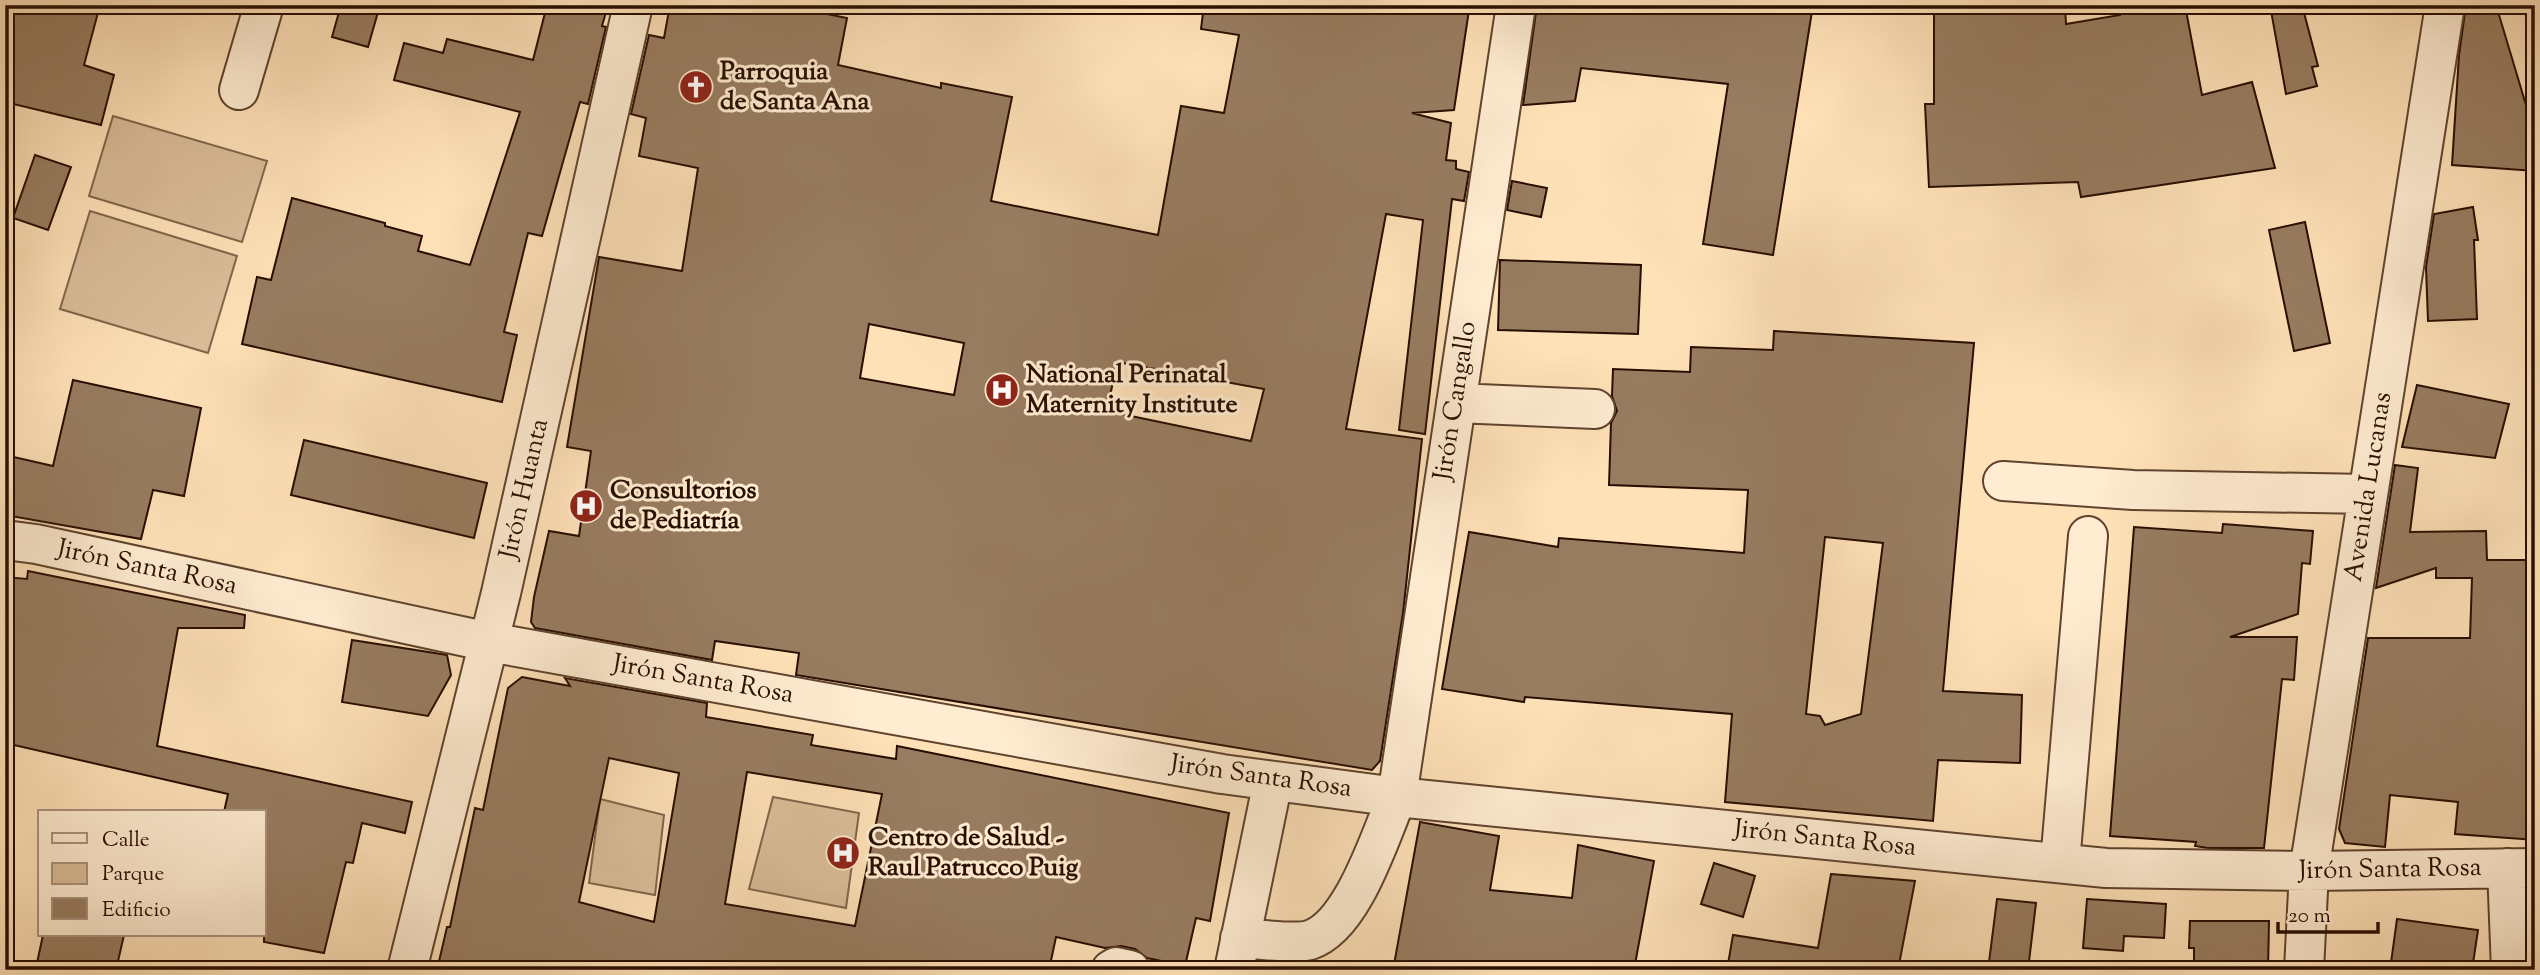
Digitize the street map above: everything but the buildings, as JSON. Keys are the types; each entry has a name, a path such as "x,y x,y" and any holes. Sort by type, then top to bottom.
{"street":[{"path":"239,90 264,5"},
{"name":"Jirón Huanta","path":"408,970 489,642 633,5"},
{"name":"Jirón Cangallo","path":"1237,954 1309,941 1333,926 1354,898 1397,797 1516,5"},
{"name":"Avenida Lucanas","path":"2304,970 2309,871 2445,5"},
{"path":"1456,403 1595,409"},
{"path":"2003,481 2133,490 2368,494"},
{"path":"2060,863 2088,536"},
{"name":"Jirón Santa Rosa","path":"5,540 36,544 489,642 1273,781 1397,797 2106,868 2309,871 2521,868"},
{"path":"1237,954 1273,781"},
{"path":"2511,970 2521,868"},
{"path":"1111,970 1116,967 1130,970"}],"green space":[{"path":"113,116 267,161 242,242 89,196"},
{"path":"90,211 237,256 208,353 60,309"},
{"path":"773,797 859,813 846,908 749,889"},
{"path":"600,799 664,815 655,895 589,883"}],"place":[{"name":"Parroquia de Santa Ana","path":"696,87"},
{"name":"National Perinatal Maternity Institute","path":"1002,390"},
{"name":"Consultorios de Pediatría","path":"586,506"},
{"name":"Centro de Salud - Raul Patrucco Puig","path":"843,853"}]}
